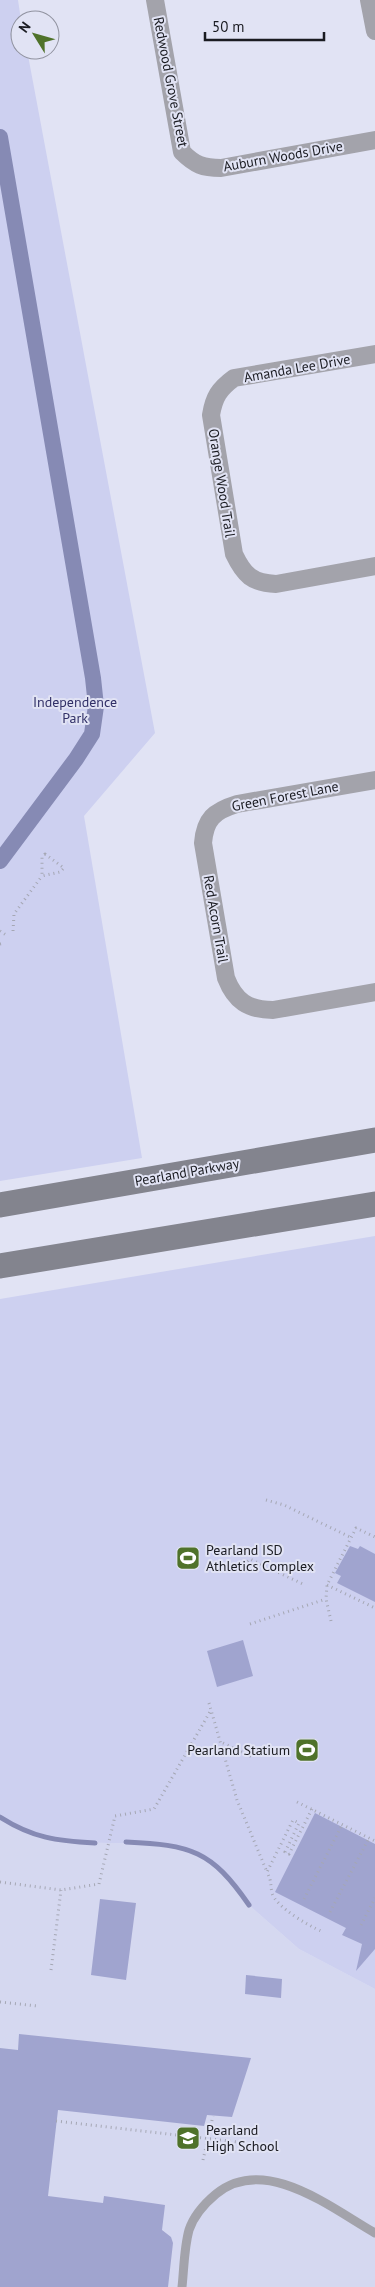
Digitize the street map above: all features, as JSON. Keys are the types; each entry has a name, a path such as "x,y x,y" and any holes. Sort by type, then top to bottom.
{"main road":[{"name":"Pearland Parkway","path":"0,1205 375,1140"},
{"path":"0,1266 375,1204"}],"street":[{"name":"Redwood Grove Street","path":"155,0 182,152 192,162"},
{"path":"369,0 375,31"},
{"name":"Auburn Woods Drive","path":"192,162 202,168 221,168 375,140"},
{"name":"Amanda Lee Drive","path":"221,387 234,378 375,354"},
{"name":"Orange Wood Trail","path":"221,387 213,400 211,415 234,554 240,568 261,583 276,584 375,566"},
{"name":"Green Forest Lane","path":"204,828 211,817 222,808 375,780"},
{"name":"Red Acorn Trail","path":"204,828 203,844 226,978 232,992 245,1004 259,1010 273,1010 375,992"}],"lane":[{"path":"182,2287 189,2231 195,2217 204,2205 234,2183 255,2179 276,2182 301,2190 375,2233"}],"path":[{"path":"13,931 14,914 42,876 42,857 45,854 64,868 60,872 42,876"},
{"path":"0,931 6,935"},
{"path":"0,944 4,942"},
{"path":"266,1500 284,1505 352,1538"},
{"path":"331,1621 326,1599 328,1584 356,1528 375,1537"},
{"path":"244,1565 250,1559 305,1585"},
{"path":"328,1584 375,1608"},
{"path":"250,1624 326,1599"},
{"path":"209,1703 238,1800 272,1882 272,1893 299,1920 322,1931"},
{"path":"0,1882 61,1890 99,1884 115,1816 154,1810 211,1710"},
{"path":"222,1743 254,1758"},
{"path":"297,1802 375,1841"},
{"path":"278,1848 289,1854 312,1809"},
{"path":"267,1872 293,1820 299,1823 284,1852"},
{"path":"304,1900 342,1824"},
{"path":"330,1912 369,1838"},
{"path":"51,1970 61,1890"},
{"path":"361,1925 375,1898"},
{"path":"0,2002 38,2006"},
{"path":"203,2160 213,2116"},
{"path":"56,2120 237,2142"}],"shaded area":[{"name":"Pearland High School","path":"0,1817 12,1825 60,1842 157,1844 186,1848 215,1864 232,1880 249,1905 299,1949 375,1989 375,2287 0,2287"}],"green space":[{"name":"Independence Park","path":"0,0 18,0 20,10 10,10 10,60 29,60 155,733 84,816 142,1158 0,1181"},
{"name":"Pearland ISD Athletics Complex","path":"375,1236 375,1989 299,1949 249,1905 232,1880 215,1864 186,1848 157,1844 60,1842 32,1834 0,1817 0,1299"}],"building":[{"path":"350,1546 358,1549 360,1546 375,1554 375,1602 337,1583 341,1576 335,1573"},
{"path":"243,1640 253,1676 217,1687 207,1651"},
{"path":"315,1813 375,1844 375,1949 356,1971 362,1944 342,1935 346,1928 275,1892"},
{"path":"100,1899 136,1903 126,1980 91,1975"},
{"path":"246,1975 282,1979 281,1998 245,1994"},
{"path":"19,2034 251,2058 232,2117 207,2115 204,2126 58,2110 48,2196 103,2203 104,2196 165,2205 162,2230 171,2237 173,2243 168,2287 0,2287 0,2048 18,2050"}],"waterway":[{"path":"0,137 93,678 96,706 92,734 76,759 0,861"},
{"path":"0,1817 23,1830 35,1834 69,1841 95,1843"},
{"path":"126,1842 167,1845 198,1854 223,1872 249,1905"}],"place":[{"name":"Pearland ISD Athletics Complex","path":"188,1558"},
{"name":"Pearland Statium","path":"307,1750"},
{"name":"Pearland High School","path":"188,2138"}]}
